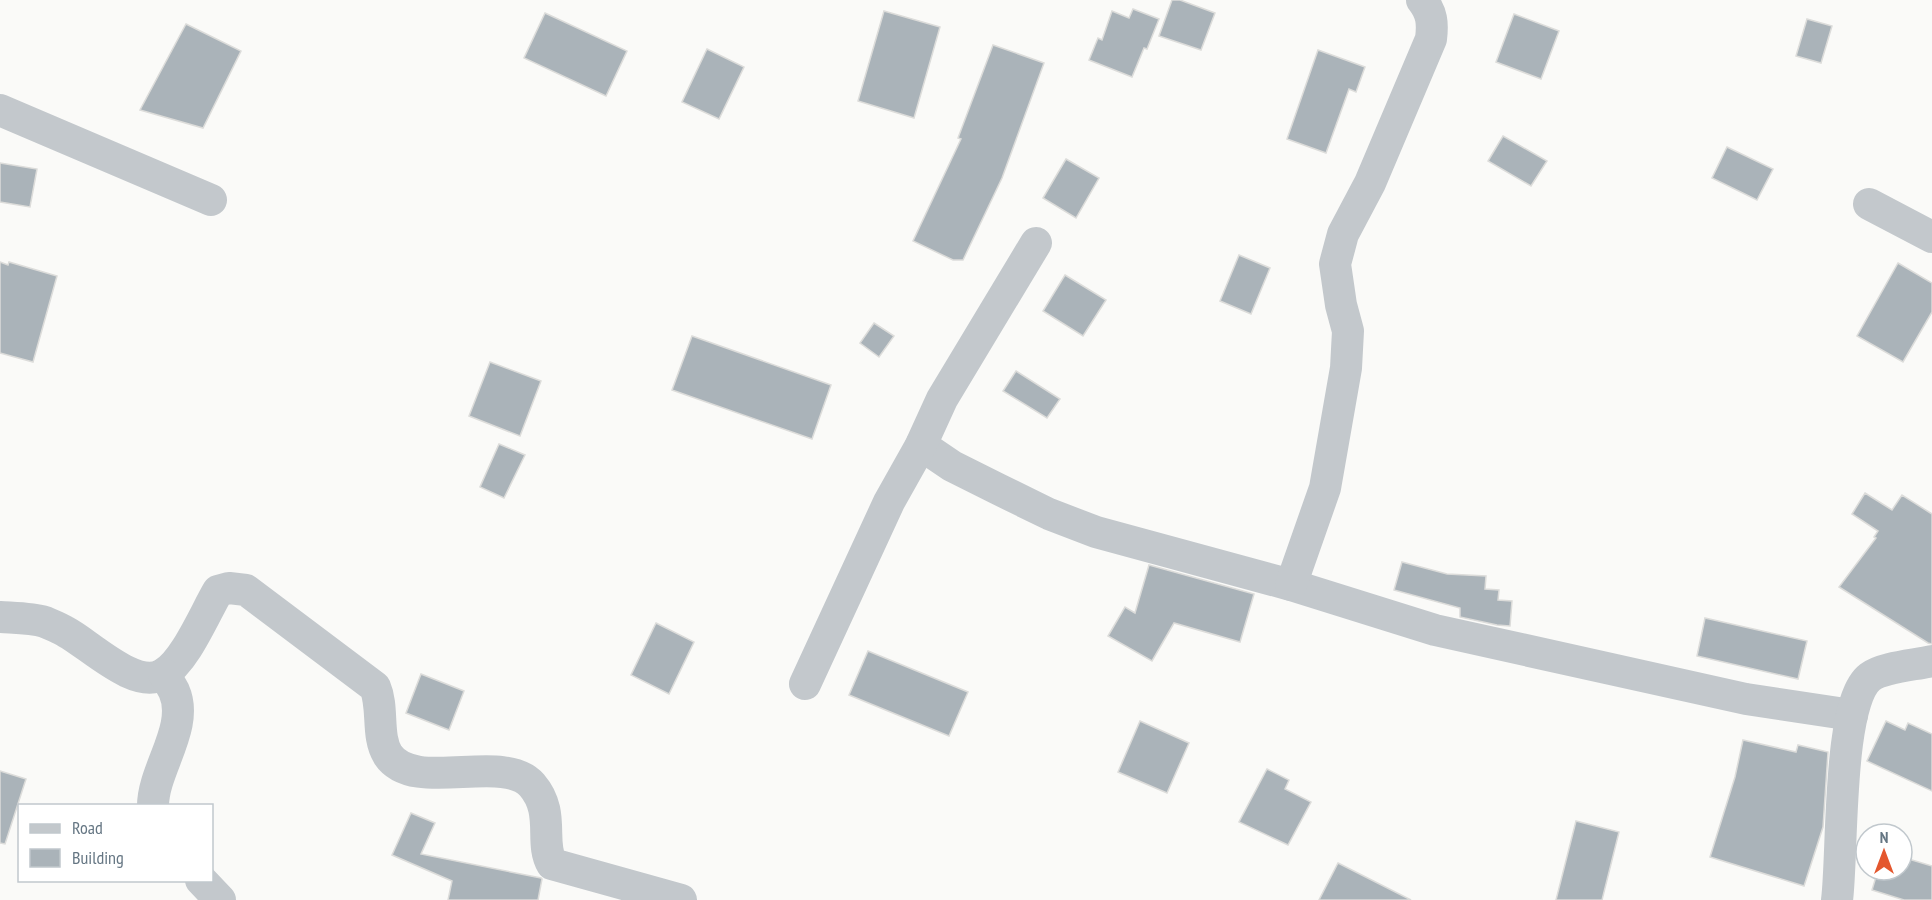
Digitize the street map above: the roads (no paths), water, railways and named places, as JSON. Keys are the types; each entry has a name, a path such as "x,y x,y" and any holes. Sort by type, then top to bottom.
{"street":[{"path":"1291,585 1325,488 1346,368 1348,331 1341,306 1335,264 1343,234 1370,183 1431,39 1433,23 1429,9 1422,0"},
{"path":"0,110 211,200"},
{"path":"1869,204 1932,237"},
{"path":"805,684 889,502 921,445 947,390 1036,243"},
{"path":"921,445 952,466 1059,518 1096,532 1291,585 1435,630 1746,699 1852,715"},
{"path":"0,617 44,621 67,632 117,667 133,674 152,677 164,674 179,660 218,591 229,588 246,590 375,687 379,699 383,743 389,757 413,771 505,773 523,778 534,788 547,816 548,858 552,864 681,900"},
{"path":"1839,899 1846,748 1852,715 1861,686 1868,678 1886,671 1932,661"},
{"path":"153,804 154,787 177,720 177,701 164,674"},
{"path":"203,882 220,900"}]}
